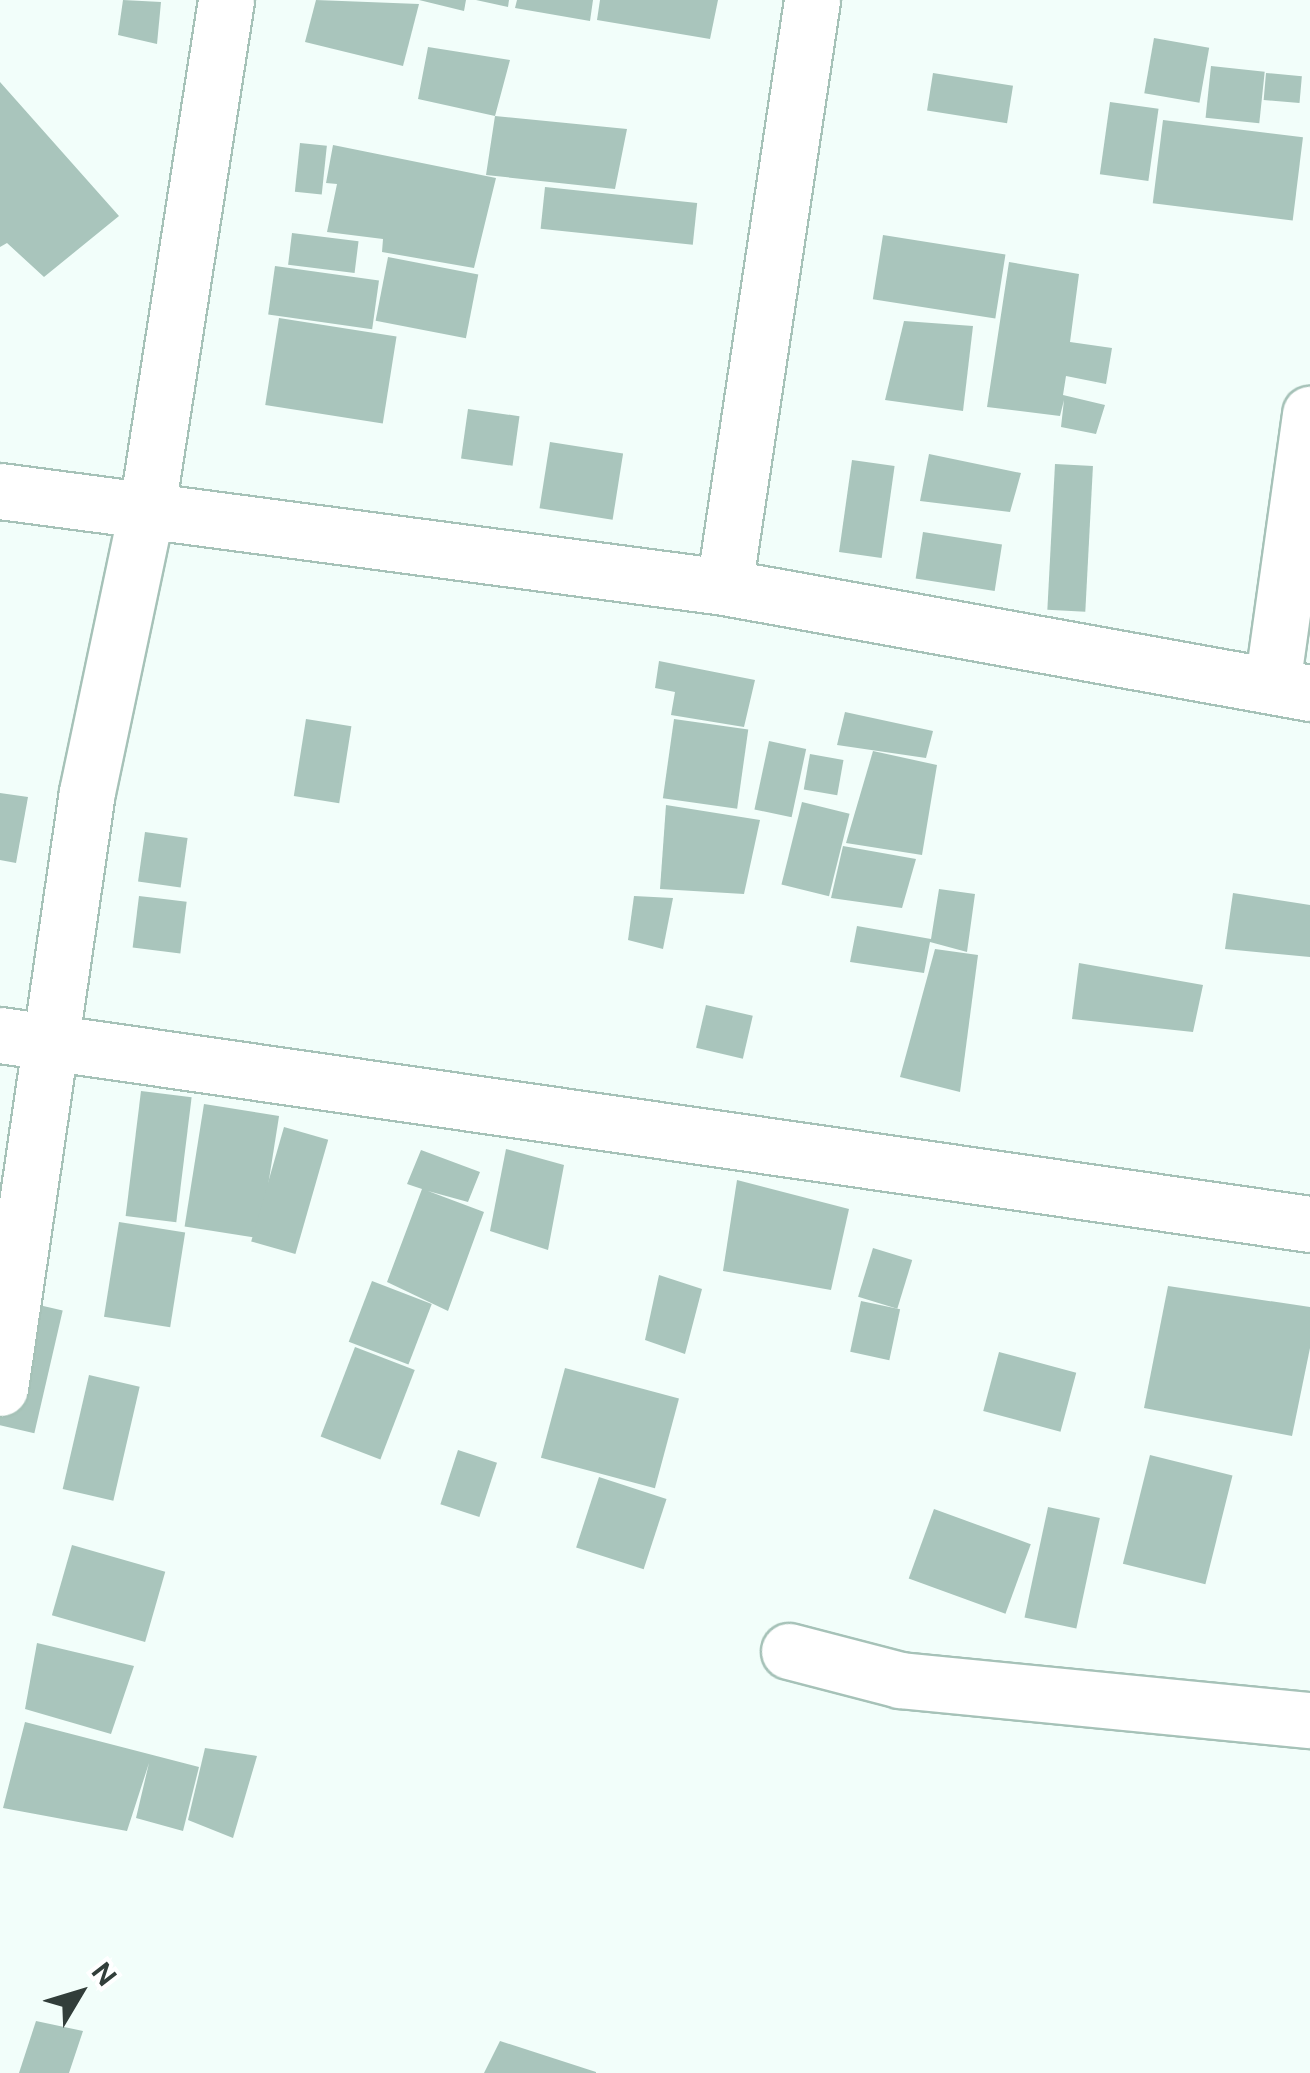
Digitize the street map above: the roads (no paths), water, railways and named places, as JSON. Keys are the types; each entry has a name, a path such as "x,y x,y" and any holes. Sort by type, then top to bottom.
{"street":[{"path":"0,1388 54,1044 87,792 148,508 226,0"},
{"path":"724,588 812,0"},
{"path":"0,491 724,588 1291,689 1310,414"},
{"path":"0,1035 1310,1224"},
{"path":"789,1651 900,1680 1310,1720"}]}
